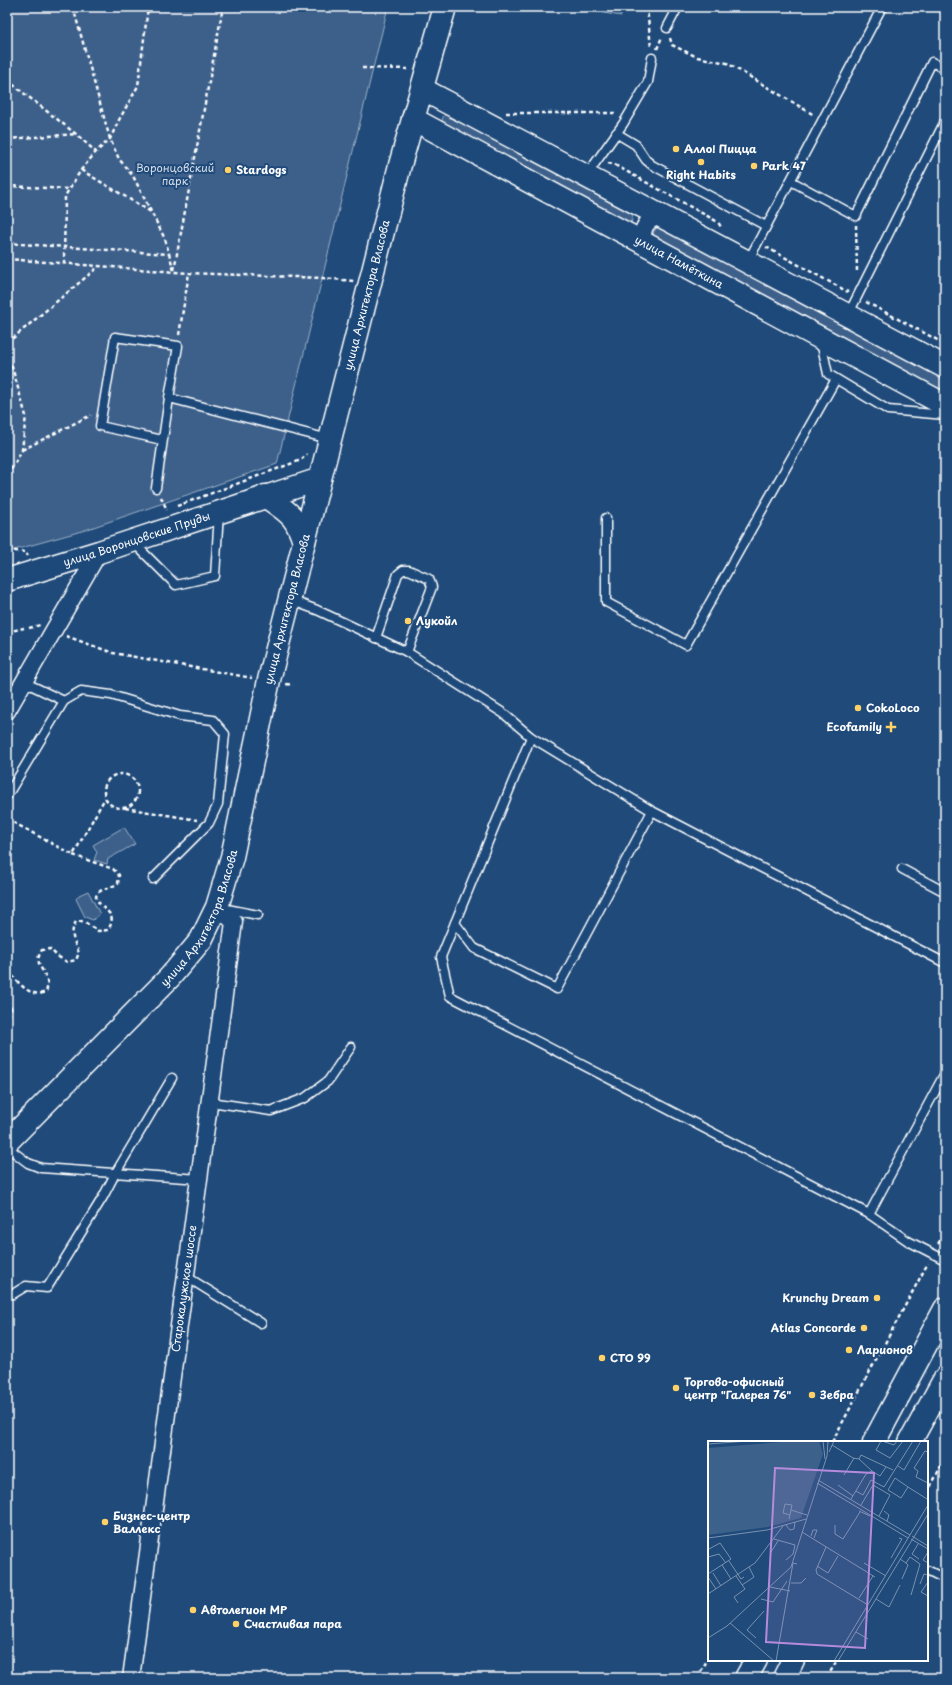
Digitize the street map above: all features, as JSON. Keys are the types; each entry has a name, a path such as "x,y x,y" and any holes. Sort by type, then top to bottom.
{"street":[{"name":"улица Архитектора Власова","path":"7,1142 170,977 201,940 217,907 232,857 269,680 320,478 324,438 413,119 417,79 445,7"},
{"path":"417,79 586,176 945,368"},
{"name":"улица Намёткина","path":"413,119 945,405"},
{"path":"650,247 644,238 644,227 651,219 662,218 667,220"},
{"name":"улица Воронцовские Пруды","path":"7,580 99,552 320,478"},
{"path":"265,496 289,513 298,525 304,542"},
{"path":"7,711 99,552"},
{"name":"Старокалужское шоссе","path":"131,1678 211,1102 234,922 217,907"},
{"path":"875,1441 945,1309"},
{"path":"911,1441 945,1378"},
{"path":"746,1678 755,1661"},
{"path":"784,1678 792,1661"}],"lane":[{"path":"667,28 678,7"},
{"path":"747,261 791,181 881,9 884,7"},
{"path":"586,176 630,113 648,82 652,58"},
{"path":"791,181 856,216 932,62 945,69"},
{"path":"848,316 945,121"},
{"path":"616,133 636,145 646,160 652,165 766,226"},
{"path":"156,488 162,440 178,346 115,337 100,426 162,440"},
{"path":"820,337 828,374 836,379 888,410 945,415"},
{"path":"606,518 606,602 686,645 836,379"},
{"path":"169,398 324,438"},
{"path":"132,541 176,585 215,576 219,512"},
{"path":"376,638 398,574 403,570 409,570 429,579 432,587 407,652"},
{"path":"289,599 317,610 407,652 503,713 531,737 652,811 945,963"},
{"path":"24,682 64,701"},
{"path":"7,796 64,701 81,691 111,695 180,716 213,720 225,734 218,804 210,822 153,879"},
{"path":"531,737 441,957 450,996 869,1214 908,1241 945,1260"},
{"path":"455,923 474,948 558,989 652,811"},
{"path":"902,869 945,892"},
{"path":"217,907 258,915"},
{"path":"211,1102 271,1111 305,1098 328,1081 351,1047"},
{"path":"869,1214 945,1073"},
{"path":"7,1292 13,1294 26,1286 46,1288 104,1197 115,1174 172,1078"},
{"path":"7,1148 28,1163 41,1168 200,1179"},
{"path":"187,1277 261,1324"},
{"path":"928,1570 945,1579"}],"path":[{"path":"73,7 110,139 119,159 133,176 165,239 174,271"},
{"path":"64,264 63,247 65,196 81,170 96,152 110,139 138,86 148,7"},
{"path":"174,271 223,7"},
{"path":"647,7 652,58"},
{"path":"652,58 667,28"},
{"path":"667,28 672,45 697,57 727,63 823,120"},
{"path":"362,68 417,79"},
{"path":"7,80 76,134 96,152"},
{"path":"500,113 630,113"},
{"path":"7,139 76,134"},
{"path":"81,170 151,212"},
{"path":"7,186 69,189"},
{"path":"856,216 858,297 945,344"},
{"path":"7,243 169,254"},
{"path":"7,259 190,273 322,278 358,282"},
{"path":"7,343 98,266"},
{"path":"178,346 190,273"},
{"path":"7,360 12,367 26,416 22,450 11,470 7,482"},
{"path":"22,450 103,409"},
{"path":"160,512 301,460 324,438"},
{"path":"7,550 26,552"},
{"path":"22,560 30,559"},
{"path":"7,632 24,628"},
{"path":"54,630 113,653 242,678 269,680 293,685"},
{"path":"125,808 134,802 138,790 134,780 129,776 117,774 107,781 104,792 105,798 113,807 210,822"},
{"path":"73,856 105,798"},
{"path":"7,819 73,856 113,868 119,875 118,884 100,892 96,896 97,900 112,916 112,922 108,930 98,931 83,921 76,922 72,927 73,937 78,953 76,960 68,962 50,950 42,950 38,956 38,965 46,976 48,985 46,992 38,995 30,992 7,970"},
{"path":"7,1001 11,1006 11,1013 7,1018"},
{"path":"833,1441 945,1232"},
{"path":"928,1491 945,1459"},
{"path":"697,1678 708,1659"},
{"path":"828,1678 836,1661"}],"green space":[{"name":"Воронцовский парк","path":"7,7 388,7 277,464 82,531 7,552"},
{"path":"582,7 623,7 621,16 582,9"},
{"path":"450,112 636,214 632,217 631,226 443,127 443,118 445,114"},
{"path":"658,227 663,227 945,376 945,396 653,236 654,231"},
{"path":"124,827 135,844 108,859 107,864 94,860 97,852 93,845"},
{"path":"88,891 100,914 93,920 85,917 76,899 79,895"}],"place":[{"name":"Алло! Пицца","path":"676,149"},
{"name":"Right Habits","path":"701,162"},
{"name":"Park 47","path":"754,166"},
{"name":"Stardogs","path":"228,170"},
{"name":"Лукойл","path":"408,621"},
{"name":"CokoLoco","path":"858,708"},
{"name":"Ecofamily","path":"891,727"},
{"name":"Krunchy Dream","path":"877,1298"},
{"name":"Atlas Concorde","path":"864,1328"},
{"name":"Ларионов","path":"849,1350"},
{"name":"СТО 99","path":"602,1358"},
{"name":"Торгово-офисный центр \"Галерея 76\"","path":"676,1388"},
{"name":"Зебра","path":"812,1395"},
{"name":"Бизнес-центр Валлекс","path":"105,1522"},
{"name":"Автолегион МР","path":"193,1610"},
{"name":"Счастливая пара","path":"236,1624"}]}
